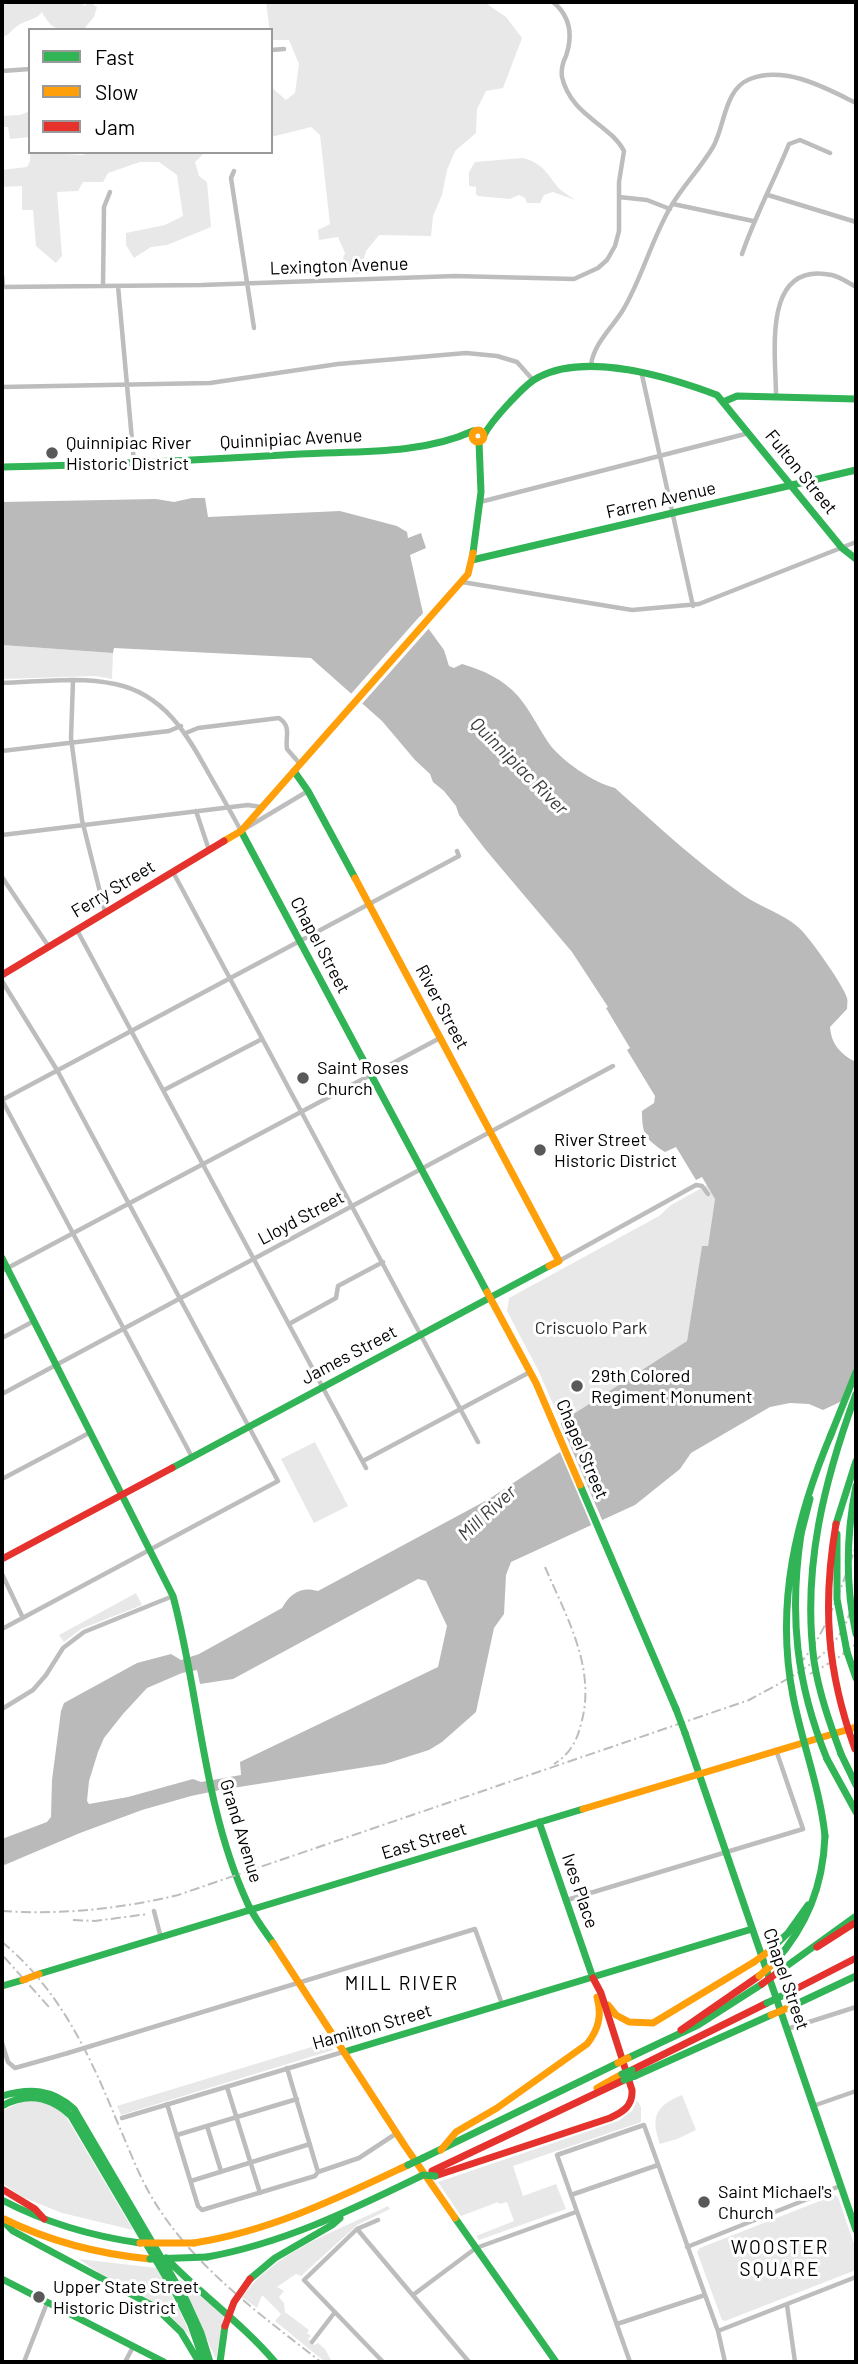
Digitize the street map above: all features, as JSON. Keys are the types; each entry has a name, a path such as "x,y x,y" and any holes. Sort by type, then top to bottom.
{"main road":[{"path":"477,436 533,380 552,370 592,365 701,389 717,395 723,402 732,397 776,396 856,399"},
{"name":"Fulton Street","path":"723,402 842,548 856,559"},
{"name":"Quinnipiac Avenue","path":"2,467 134,463 406,448 477,436"},
{"name":"Ferry Street","path":"2,975 241,831 461,582 470,570 480,502 477,436"},
{"name":"Farren Avenue","path":"472,561 856,470"},
{"name":"River Street","path":"297,767 559,1261"},
{"name":"Chapel Street","path":"241,831 491,1298 555,1425 685,1733 856,2230"},
{"name":"Grand Avenue","path":"2,1258 4,1270 57,1365 173,1597 187,1657 208,1779 231,1864 251,1910 397,2133 556,2362"},
{"name":"James Street","path":"2,1559 559,1261"},
{"path":"761,1980 792,1943 807,1918 822,1874 825,1836 820,1801 791,1684 785,1618 787,1580 795,1533 813,1476 856,1372"},
{"path":"856,1394 836,1446 823,1492 814,1539 810,1596 814,1654 822,1700 837,1745 856,1785"},
{"path":"832,1432 811,1494 799,1547 794,1594 795,1641 802,1685 814,1728 831,1769 856,1812"},
{"path":"856,1461 836,1524 828,1580 828,1637 837,1694 856,1751"},
{"path":"856,1486 847,1553 849,1593 856,1634"},
{"path":"836,1524 839,1609 845,1643 856,1678"},
{"name":"East Street","path":"2,1986 538,1819 856,1727"},
{"name":"Ives Place","path":"538,1819 593,1978"},
{"path":"593,1978 620,2018 635,2023 653,2023 769,1951 789,1933 800,1918 822,1874"},
{"path":"805,1954 822,1938 856,1916"},
{"path":"2,2200 46,2221 93,2235 141,2243 194,2243 241,2236 283,2223 441,2150 664,2041 856,1922"},
{"name":"Hamilton Street","path":"344,2052 752,1928"},
{"path":"633,2073 856,1958"},
{"path":"441,2150 456,2132 497,2108 590,2041 598,2029 600,2015 593,1978"},
{"path":"434,2173 574,2104 605,2083 856,1979"},
{"path":"2,2219 62,2243 109,2254 150,2259 207,2257 273,2243 420,2177 610,2118 628,2108 632,2090 601,1993"},
{"path":"2,2096 23,2090 40,2090 59,2097 70,2106 87,2129 190,2307 210,2362"},
{"path":"2,2106 18,2098 40,2097 58,2104 71,2116 177,2296 204,2362"},
{"path":"2,2189 34,2209 46,2221"},
{"path":"220,2362 225,2326 234,2302 250,2279 275,2258 332,2225 344,2213"},
{"path":"2,2219 13,2231 155,2307 181,2332 199,2362"},
{"path":"156,2247 188,2281 254,2339 275,2362"},
{"path":"2,2279 164,2362"}],"street":[{"name":"Lexington Avenue","path":"2,287 455,276 574,279 592,272 610,255 619,230 619,182 624,151 618,142 581,110 564,83 562,72 570,31 563,12 553,2"},
{"path":"273,50 284,49"},
{"path":"2,71 28,69"},
{"path":"592,365 595,351 626,304 671,207 714,146 736,89 742,83 756,77 773,75 799,79 856,103"},
{"path":"742,254 753,221 768,195 789,144 800,140 830,153"},
{"path":"234,171 230,178 254,328"},
{"path":"103,286 104,206 110,191"},
{"path":"768,195 856,222"},
{"path":"619,197 753,221"},
{"path":"776,396 776,311 787,288 811,274 833,275 856,287"},
{"path":"2,275 2,287"},
{"path":"118,286 134,463"},
{"path":"2,387 231,382 338,364 466,353 497,356 517,362 533,380"},
{"path":"642,375 693,606"},
{"path":"480,502 749,433"},
{"path":"461,582 632,610 693,606 856,542"},
{"path":"73,681 72,743 83,825 106,912"},
{"name":"Chapel Street","path":"2,683 109,683 132,689 156,702 186,733 241,831"},
{"path":"186,733 198,728 279,718 285,722 288,729 286,745 297,767"},
{"path":"2,751 169,731 181,726"},
{"name":"Ferry Street","path":"241,831 308,790"},
{"path":"2,835 228,807 262,807"},
{"path":"196,811 209,850"},
{"path":"192,1457 2,1100 459,856 457,851"},
{"path":"173,872 478,1442"},
{"path":"2,877 49,947"},
{"path":"77,930 366,1468"},
{"path":"2,981 57,1070 278,1481 2,1629"},
{"path":"164,1090 262,1038"},
{"path":"4,1270 440,1038"},
{"name":"Lloyd Street","path":"2,1394 613,1066"},
{"name":"James Street","path":"559,1261 696,1185 702,1186 708,1194"},
{"path":"289,1324 336,1298 338,1286 383,1262"},
{"path":"2,1338 34,1321"},
{"path":"363,1461 530,1372"},
{"path":"2,1479 91,1432"},
{"path":"2,1574 23,1618"},
{"path":"2,1709 33,1690 63,1648 84,1632 173,1597"},
{"path":"567,1900 803,1829 776,1751"},
{"path":"154,1911 161,1938"},
{"path":"2,2043 8,2062 12,2068 18,2068 475,1929 503,2005"},
{"path":"786,2029 856,2007"},
{"name":"Hamilton Street","path":"122,2118 344,2052"},
{"path":"288,2068 318,2172"},
{"path":"227,2086 260,2193"},
{"path":"813,2106 856,2091"},
{"path":"177,2135 297,2099"},
{"path":"167,2104 198,2206 202,2210 309,2178 318,2172 359,2158 397,2133"},
{"path":"630,2362 557,2155 644,2125 718,2331 725,2362"},
{"path":"207,2126 220,2172"},
{"path":"191,2181 310,2144"},
{"path":"571,2195 658,2165"},
{"path":"687,2247 841,2185"},
{"path":"413,2295 476,2248 576,2211"},
{"path":"378,2220 357,2229 304,2280 383,2362"},
{"path":"357,2229 469,2362"},
{"path":"718,2331 856,2277"},
{"path":"617,2324 705,2295"},
{"path":"24,2362 47,2303"},
{"path":"787,2305 794,2362"},
{"path":"312,2342 335,2312"},
{"path":"125,2362 134,2346"}],"green space":[{"path":"2,2 82,2 84,6 90,2 97,7 94,17 85,28 56,28 42,12 2,37"},
{"path":"266,2 484,2 506,17 522,38 503,88 486,91 477,109 476,133 455,151 433,216 431,236 379,235 366,251 359,274 338,273 345,253 338,237 319,240 318,230 330,224 320,135 311,127 273,136 273,89 286,100 295,93 299,64 289,40 273,40 273,28 269,28"},
{"path":"28,112 28,137 10,139 8,127 2,127 2,116"},
{"path":"30,154 203,154 195,162 199,176 207,182 211,227 167,245 151,247 134,258 126,245 126,233 165,225 183,216 177,175 159,162 140,162 108,173 103,182 83,182 78,191 57,192 62,256 56,263 36,246 33,210 22,210 22,186 2,187 2,170 27,167"},
{"path":"522,158 539,165 559,188 575,200 553,192 544,195 540,203 527,203 525,198 519,195 510,199 478,196 476,187 469,186 469,172 475,162"},
{"path":"2,645 113,653 112,679 96,676 2,679"},
{"name":"Criscuolo Park","path":"707,1185 715,1199 708,1247 702,1246 687,1341 561,1422 507,1311 509,1298 659,1216 671,1205"},
{"path":"315,1442 348,1506 314,1523 281,1459"},
{"path":"136,1593 142,1605 81,1629 64,1642 59,1635"},
{"path":"328,2042 333,2050 121,2115 117,2106"},
{"path":"682,2095 696,2130 660,2144 656,2126 658,2113 666,2103"},
{"path":"25,2100 48,2103 65,2115 133,2230 62,2213 22,2197 2,2183 2,2111"},
{"path":"637,2100 641,2107 641,2122 513,2166 523,2196 556,2184 566,2209 479,2240 476,2236 514,2221 507,2202 498,2202 461,2216 438,2182 618,2121 632,2111"},
{"name":"WOOSTER SQUARE","path":"835,2195 856,2250 856,2270 722,2320 697,2252 700,2248"},
{"path":"388,2206 390,2209 357,2225 301,2276 296,2274 277,2287 284,2291 279,2297 284,2303 285,2312 309,2330 307,2333 311,2336 308,2339 314,2345 318,2343 325,2349 332,2362 325,2362 275,2321 281,2314 262,2295 257,2308 242,2297 256,2281 290,2254"},
{"path":"79,2259 157,2268 191,2337 161,2307 100,2274"},
{"path":"179,2279 224,2315 216,2359"}],"water":[{"path":"205,498 208,517 340,511 397,526 407,532 408,538 421,533 426,548 410,555 423,613 420,617 444,650 449,666 470,666 506,685 522,701 553,749 569,763 597,781 615,788 726,883 792,922 809,940 833,972 847,998 847,1009 830,1027 832,1039 838,1048 856,1062 856,1383 840,1402 823,1410 809,1404 790,1403 770,1407 691,1453 680,1469 635,1505 511,1562 506,1575 504,1614 494,1628 476,1712 429,1750 385,1764 191,1796 142,1810 2,1866 2,1839 47,1822 51,1817 52,1780 64,1703 137,1663 171,1654 181,1660 199,1654 282,1608 297,1592 307,1589 318,1591 489,1499 560,1452 561,1422 687,1341 702,1246 708,1246 715,1199 702,1177 696,1180 676,1147 665,1152 646,1135 642,1111 654,1103 655,1096 627,1050 630,1048 606,1008 608,1007 572,952 485,849 459,815 456,806 433,782 430,774 382,721 311,658 114,648 113,653 2,645 2,502 156,499 174,502","holes":["418,1579 426,1581 447,1626 438,1667 240,1762 241,1775 201,1782 193,1779 128,1797 89,1804 87,1801 89,1781 104,1738 147,1688 182,1673 197,1670 200,1684 233,1679"]}],"pier":[{"path":"420,616 431,626 361,705 350,695"},
{"path":"560,1422 603,1522 592,1527 557,1445"}],"railway":[{"path":"798,1665 808,1654 825,1625 856,1546"},
{"path":"545,1567 577,1643 585,1683 585,1703 577,1736 569,1751 554,1764"},
{"path":"2,1911 90,1910 178,1895 749,1700 802,1670 826,1651 844,1627 856,1596"},
{"path":"810,1674 856,1644"},
{"path":"73,1920 95,1921 148,1914"},
{"path":"2,1942 40,1980 70,2023 95,2070 143,2181 170,2225 230,2289 321,2362"},
{"path":"4,1957 49,2007"}],"traffic: fast":[{"path":"484,435 496,417 527,385 558,370 580,367 628,370 698,388 717,395 842,548 856,559"},
{"path":"723,402 737,396 856,399"},
{"path":"2,467 388,450 432,444 473,431"},
{"path":"473,553 481,492 479,442"},
{"path":"472,560 856,470"},
{"path":"294,771 308,791 355,878"},
{"path":"241,831 487,1292"},
{"path":"2,1258 173,1596 221,1828 247,1902 273,1943"},
{"path":"172,1468 549,1266"},
{"path":"830,1437 856,1372"},
{"path":"841,1754 816,1673 811,1592 818,1525 825,1492 856,1394"},
{"path":"825,1836 819,1800 793,1696 786,1628 792,1561 799,1529 808,1496 832,1432"},
{"path":"836,1524 856,1461"},
{"path":"580,1485 676,1709"},
{"path":"856,1486 848,1560 856,1634"},
{"path":"801,1534 810,1499"},
{"path":"801,1534 796,1593 798,1648 808,1703 827,1759"},
{"path":"837,1534 837,1599 847,1652"},
{"path":"847,1652 856,1678"},
{"path":"676,1709 685,1733"},
{"path":"685,1733 856,2230"},
{"path":"841,1754 856,1785"},
{"path":"827,1759 856,1812"},
{"path":"39,1974 583,1809"},
{"path":"539,1822 593,1978"},
{"path":"774,1963 796,1935 811,1904 821,1872 825,1836"},
{"path":"769,1951 788,1933 808,1905"},
{"path":"777,1973 856,1916"},
{"path":"344,2052 752,1929"},
{"path":"790,2007 856,1976"},
{"path":"2,1986 23,1980"},
{"path":"628,2058 698,2025 762,1984"},
{"path":"767,2003 786,1994"},
{"path":"635,2076 771,2015"},
{"path":"423,2158 618,2063"},
{"path":"622,2074 632,2070"},
{"path":"624,2080 635,2076"},
{"path":"2,2096 40,2092 57,2097 74,2109 186,2300 210,2362"},
{"path":"2,2106 20,2099 38,2098 55,2104 71,2116 177,2296 204,2362"},
{"path":"408,2165 423,2158"},
{"path":"207,2257 291,2234 423,2175"},
{"path":"423,2175 435,2176"},
{"path":"2,2200 69,2228 140,2243"},
{"path":"250,2279 275,2258 340,2218"},
{"path":"455,2218 556,2362"},
{"path":"2,2220 13,2231 155,2307 181,2332 199,2362"},
{"path":"150,2259 207,2257"},
{"path":"166,2258 249,2334 275,2362"},
{"path":"2,2279 164,2362"},
{"path":"220,2362 225,2326"}],"traffic: slow":[{"path":"478,430 484,436 478,442 472,436 478,430"},
{"path":"224,841 241,831 468,574 473,553"},
{"path":"355,878 559,1261 549,1266"},
{"path":"487,1292 536,1383 580,1485"},
{"path":"583,1809 856,1727"},
{"path":"273,1943 455,2218"},
{"path":"754,1962 769,1951"},
{"path":"608,2005 616,2015 629,2022 653,2023 754,1962"},
{"path":"759,1976 774,1963"},
{"path":"23,1980 39,1974"},
{"path":"441,2150 456,2132 497,2108 587,2044 598,2022 597,1997"},
{"path":"771,2015 790,2007"},
{"path":"618,2063 628,2058"},
{"path":"597,2088 622,2074"},
{"path":"194,2243 277,2222 408,2165"},
{"path":"4,2219 75,2246 150,2259"},
{"path":"140,2243 194,2243"}],"traffic: jam":[{"path":"2,975 224,841"},
{"path":"2,1559 172,1468"},
{"path":"836,1524 829,1582 830,1638 838,1693 855,1749"},
{"path":"817,1947 853,1924"},
{"path":"786,1994 856,1958"},
{"path":"762,1984 777,1973"},
{"path":"681,2030 759,1976"},
{"path":"435,2176 610,2118 626,2108 631,2100 632,2090 601,1993 593,1978"},
{"path":"632,2070 767,2003"},
{"path":"432,2171 624,2080"},
{"path":"2,2189 35,2209 44,2219"},
{"path":"225,2326 234,2302 250,2279"}],"place":[{"name":"Quinnipiac River Historic District","path":"52,453"},
{"name":"Saint Roses Church","path":"303,1078"},
{"name":"River Street Historic District","path":"540,1150"},
{"name":"29th Colored Regiment Monument","path":"577,1386"},
{"name":"Saint Michael's Church","path":"704,2202"},
{"name":"Upper State Street Historic District","path":"39,2297"}],"district":[{"name":"MILL RIVER","path":"402,1984"},
{"name":"WOOSTER SQUARE","path":"780,2259"}],"water label":[{"name":"Quinnipiac River","path":"519,766"},
{"name":"Mill River","path":"487,1513"}]}
